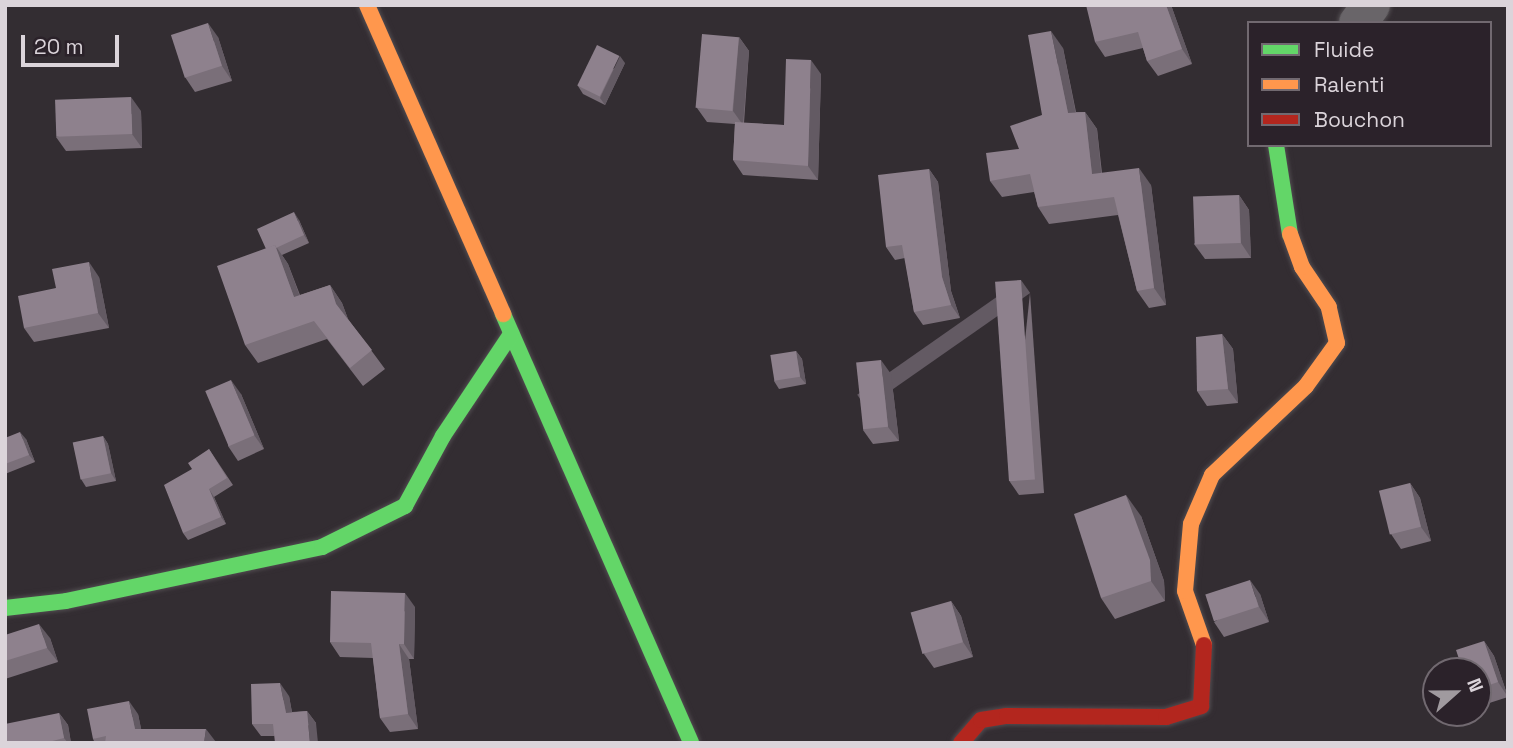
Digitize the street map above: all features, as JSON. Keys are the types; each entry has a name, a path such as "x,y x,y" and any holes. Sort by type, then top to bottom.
{"street":[{"path":"367,5 691,743"},
{"path":"1359,21 1371,5"},
{"path":"961,743 981,720 1007,716 1166,718 1201,706 1207,653 1185,591 1191,524 1212,475 1306,386 1336,343 1329,307 1302,267 1288,229 1276,147"},
{"path":"5,608 66,601 322,547 405,506 443,436 511,334"}],"building":[{"path":"1086,5 1166,5 1182,49 1147,61 1138,32 1095,42"},
{"path":"208,23 222,66 185,78 171,35"},
{"path":"1051,31 1068,113 1085,112 1092,174 1139,168 1154,288 1137,291 1114,197 1038,207 1030,174 990,181 986,153 1019,149 1010,126 1042,115 1028,35"},
{"path":"702,34 739,37 732,111 696,108"},
{"path":"597,45 619,56 600,96 577,85"},
{"path":"786,59 811,60 808,166 733,160 735,122 784,125"},
{"path":"131,97 132,134 56,137 55,100"},
{"path":"929,169 942,277 951,305 914,312 902,245 886,247 878,175"},
{"path":"1239,195 1241,243 1195,245 1193,197"},
{"path":"294,212 304,235 276,248 275,245 266,249 257,229"},
{"path":"275,245 294,297 330,285 336,304 372,350 350,368 314,321 245,345 217,266"},
{"path":"89,262 98,313 24,328 18,296 56,288 52,269"},
{"path":"1021,280 1035,480 1009,481 995,282"},
{"path":"1222,334 1228,389 1197,391 1196,337"},
{"path":"796,351 800,377 774,381 770,355"},
{"path":"881,360 888,427 863,429 856,363"},
{"path":"231,380 254,435 229,446 205,391"},
{"path":"20,432 29,455 5,464 5,438"},
{"path":"103,436 111,473 81,480 73,442"},
{"path":"209,449 227,478 209,489 221,517 183,533 164,485 192,469 188,463"},
{"path":"1410,483 1421,527 1390,534 1379,491"},
{"path":"1126,495 1150,560 1151,581 1101,598 1074,514"},
{"path":"1250,580 1259,607 1214,621 1205,595"},
{"path":"331,591 405,593 404,644 399,644 408,714 380,718 371,643 330,642"},
{"path":"951,601 963,642 922,654 911,613"},
{"path":"39,624 47,648 5,661 5,635"},
{"path":"1484,641 1489,657 1458,657 1456,650"},
{"path":"1492,664 1498,682 1492,684"},
{"path":"280,683 286,713 307,711 310,743 275,743 273,724 252,724 251,684"},
{"path":"129,701 135,729 206,729 204,743 105,743 106,736 93,739 87,709"},
{"path":"59,713 64,738 45,743 5,743 5,724"}],"traffic: fast":[{"path":"1276,147 1290,234"},
{"path":"503,314 691,743"},
{"path":"5,608 66,601 322,547 405,506 443,436 511,334"}],"traffic: slow":[{"path":"367,5 503,314"},
{"path":"1204,645 1185,591 1191,524 1212,475 1306,386 1337,343 1329,307 1302,267 1290,234"}],"traffic: jam":[{"path":"961,743 981,720 1007,716 1166,717 1201,706 1204,645"}]}
